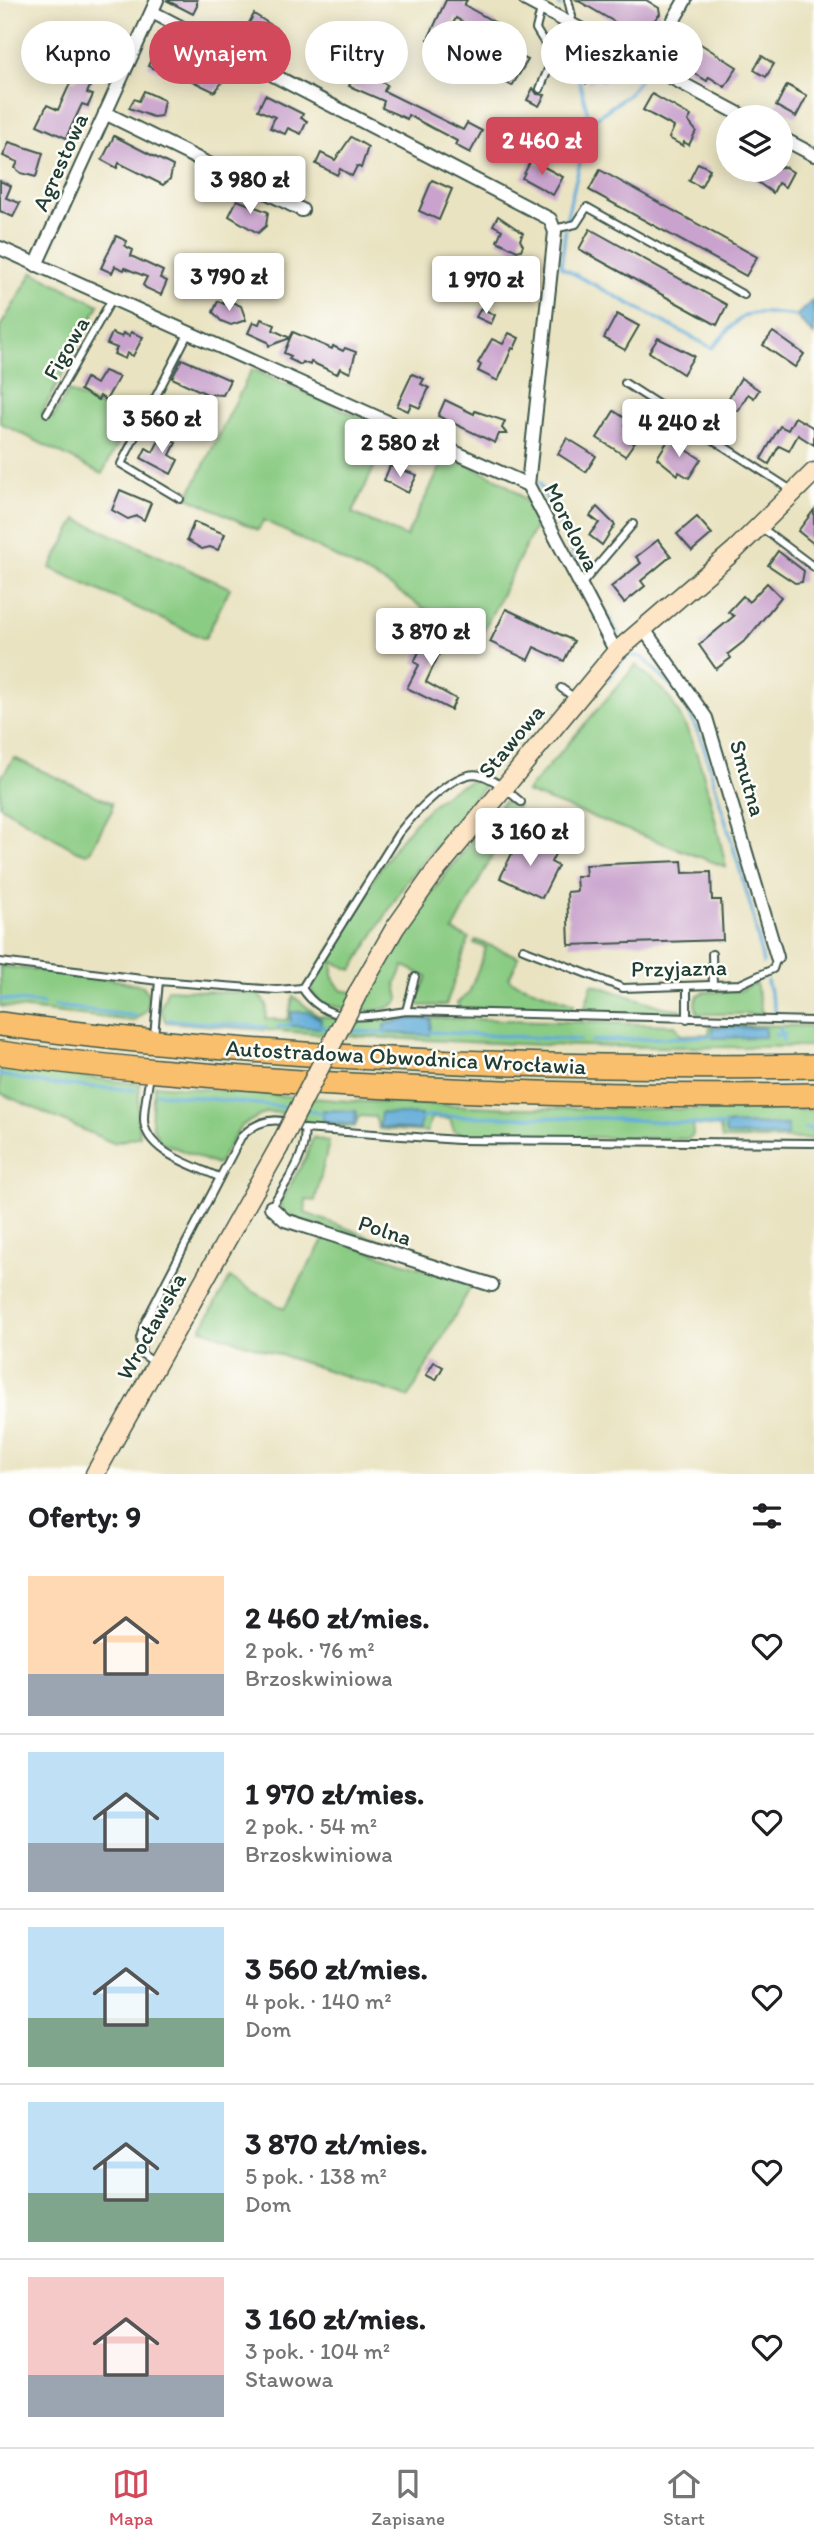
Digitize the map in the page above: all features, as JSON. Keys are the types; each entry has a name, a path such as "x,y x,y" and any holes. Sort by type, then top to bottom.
{"highway":[{"name":"Autostradowa Obwodnica Wrocławia","path":"0,1024 153,1042 415,1061 663,1068 814,1066"},
{"name":"Autostradowa Obwodnica Wrocławia","path":"0,1053 150,1070 399,1088 573,1094 814,1095"}],"street":[{"path":"526,0 565,21"},
{"path":"673,21 685,0"},
{"path":"155,6 550,219 554,229 528,485"},
{"name":"Agrestowa","path":"36,265 155,6"},
{"path":"685,84 723,105"},
{"path":"105,113 302,210"},
{"path":"793,144 814,155"},
{"name":"Morelowa","path":"0,248 528,485 616,652"},
{"name":"Stawowa","path":"248,1202 360,989 418,894 616,652 760,527 814,472"},
{"name":"Smutna","path":"643,628 706,718 731,793 777,957"},
{"name":"Wrocławska","path":"95,1474 248,1202"},
{"name":"Polna","path":"271,1207 285,1220 492,1285"}],"lane":[{"path":"568,0 572,16 570,21"},
{"path":"540,89 553,57 536,29 541,9"},
{"path":"554,229 576,224 587,207 744,295"},
{"name":"Figowa","path":"47,413 112,299"},
{"path":"180,499 121,464 189,332"},
{"path":"625,383 795,492"},
{"path":"581,585 633,524"},
{"path":"760,527 814,567"},
{"path":"561,688 577,699"},
{"path":"302,988 410,819 450,783 466,775 480,775 521,802"},
{"name":"Przyjazna","path":"523,949 623,988 740,984 773,969 777,957"},
{"path":"712,954 713,985"},
{"path":"0,962 159,981 277,990 302,988"},
{"path":"406,1011 415,977"},
{"path":"153,1042 159,981"},
{"path":"687,986 687,1019"},
{"path":"302,988 312,1004 329,1013 365,1016 406,1011 814,1021"},
{"path":"150,1070 144,1122 151,1138 159,1148 219,1178"},
{"path":"158,1364 142,1354 140,1338 241,1137 256,1123 284,1121 304,1129 458,1140 814,1143"},
{"path":"271,1207 301,1154 305,1139 304,1129"}],"green space":[{"path":"33,272 99,305 42,413 53,418 68,391 130,421 102,474 0,423 0,327"},
{"path":"252,369 384,428 383,435 397,442 385,445 352,513 406,537 446,456 486,473 510,487 531,507 539,519 483,632 431,613 384,582 264,520 258,530 188,497"},
{"path":"77,519 230,588 205,639 50,568"},
{"path":"636,665 667,695 688,733 704,778 726,867 526,792"},
{"path":"14,758 112,803 112,810 90,851 86,854 75,850 0,806 0,779"},
{"path":"477,780 486,784 406,882 352,970 333,962 333,978 341,990 367,995 413,919 448,872 503,802 512,802 518,806 453,931 469,938 446,1005 421,1006 416,1002 427,977 404,966 396,984 399,999 385,1009 364,1010 322,1004 312,993 312,981 382,864 428,808 452,790"},
{"path":"476,940 519,957 509,978 511,981 574,1004 573,1012 459,1008 457,1003 469,993 486,948 474,943"},
{"path":"0,966 101,977 143,986 148,993 147,1010 134,1021 0,1006"},
{"path":"756,983 762,1014 698,1014 695,1004 698,995 704,992 739,991"},
{"path":"592,984 663,1007 682,1010 681,1014 590,1013 585,1007"},
{"path":"168,989 258,994 267,1005 266,1019 288,1020 293,996 317,1015 354,1022 407,1017 675,1025 681,1035 709,1034 710,1025 814,1026 814,1046 652,1047 490,1043 166,1022 160,1009"},
{"path":"0,1067 140,1084 137,1119 140,1136 113,1143 0,1093"},
{"path":"155,1085 348,1101 518,1108 814,1110 814,1139 722,1139 720,1127 693,1125 693,1135 688,1139 463,1135 454,1131 450,1119 431,1118 427,1132 379,1129 375,1117 359,1116 355,1127 311,1125 283,1113 267,1112 241,1126 217,1165 161,1142 152,1122"},
{"path":"313,1137 329,1142 315,1201 306,1200 305,1213 460,1270 285,1215 279,1205 306,1157"},
{"path":"325,1237 472,1285 409,1397 201,1329 230,1278 284,1309"}],"water":[{"path":"814,299 814,335 796,316"},
{"path":"291,1012 308,1012 321,1019 320,1028 291,1026"},
{"path":"407,1019 431,1019 430,1035 384,1033 384,1025"},
{"path":"713,1027 765,1028 765,1037 713,1038"},
{"path":"323,1110 356,1111 355,1125 323,1122"},
{"path":"381,1113 421,1115 420,1130 379,1127"},
{"path":"725,1124 787,1125 787,1136 726,1135"}],"building":[{"path":"166,0 197,0 197,6 193,14"},
{"path":"446,0 467,0 464,5 492,21 461,21 456,18 454,21 436,21"},
{"path":"577,0 646,0 659,8 660,14 654,21 613,21"},
{"path":"254,14 265,21 250,21"},
{"path":"703,46 737,67 725,87 709,77 707,81 703,79"},
{"path":"762,56 774,64 766,77 754,70"},
{"path":"70,84 91,84 87,93 93,95 88,106 82,104 66,138 37,125 47,105 58,110"},
{"path":"198,84 221,84 215,92"},
{"path":"385,84 384,91 463,130 467,123 482,131 470,153 455,145 457,141 408,115 407,119 382,108 384,101 349,86"},
{"path":"787,85 807,96 796,117 793,115 793,105 777,105"},
{"path":"533,88 537,94 545,95 539,106 527,100"},
{"path":"144,91 164,100 161,116 153,117 129,108 134,99 139,101"},
{"path":"652,94 691,116 688,121 696,131 689,145 684,142 683,146 669,138 674,127 643,110"},
{"path":"265,95 303,114 301,118 307,121 301,134 288,128 285,134 270,128 275,117 258,110"},
{"path":"114,136 173,166 170,179 163,185 119,163 117,168 102,160"},
{"path":"351,137 368,147 361,168 357,166 352,176 340,169 337,175 316,164 321,153 335,160"},
{"path":"9,142 43,153 36,177 21,173 15,168 18,162 3,156"},
{"path":"531,160 563,177 553,195 522,178"},
{"path":"698,163 710,169 701,187 689,181"},
{"path":"600,170 757,257 746,276 589,190"},
{"path":"432,180 452,189 439,220 419,211"},
{"path":"0,181 11,186 6,198 20,203 13,217 0,211"},
{"path":"757,182 788,182 785,187 778,183 773,193"},
{"path":"237,200 268,212 266,226 258,233 229,216"},
{"path":"498,216 523,233 520,240 523,245 521,250 517,251 497,241 502,230 493,225"},
{"path":"590,229 727,305 717,325 579,249"},
{"path":"116,236 127,241 125,246 133,250 131,256 163,271 160,278 167,281 161,295 143,285 147,277 115,266 112,273 101,268"},
{"path":"501,263 525,275 521,287 518,286 513,295 491,284"},
{"path":"225,299 241,306 246,320 231,325 221,321 213,312 218,301 224,304"},
{"path":"481,308 495,315 491,324 476,317"},
{"path":"617,314 639,326 625,350 604,338"},
{"path":"261,319 275,325 273,330 290,338 269,346 268,342 248,333 253,322 259,324"},
{"path":"131,332 143,337 133,356 127,353 125,359 114,354 117,348 107,344 112,333 122,337 123,333 129,336"},
{"path":"293,332 332,349 333,346 343,351 345,348 356,352 350,373 340,368 337,374 311,362 310,365 303,362 301,365 289,359 291,356 284,353"},
{"path":"773,332 804,354 795,367 763,345"},
{"path":"509,333 519,338 498,381 478,371 481,365 478,363 492,339 503,344"},
{"path":"658,338 694,356 683,374 649,352"},
{"path":"182,359 230,380 223,395 207,394 172,378"},
{"path":"104,371 119,377 106,400 100,396 98,400 80,390 86,378 96,384"},
{"path":"412,374 424,379 421,384 429,388 420,408 411,404 408,411 397,406"},
{"path":"741,378 759,390 754,398 748,394 738,411 725,404"},
{"path":"445,400 474,414 475,411 505,421 502,428 507,434 499,434 495,443 438,416"},
{"path":"614,411 628,420 625,425 627,434 636,440 625,456 597,438"},
{"path":"795,417 814,428 814,445 798,435 789,451 779,446 769,464 761,459 780,426 788,430"},
{"path":"162,435 176,443 170,455 178,460 171,474 141,458 146,448 153,452"},
{"path":"567,438 596,456 586,472 558,454"},
{"path":"669,439 701,459 689,478 679,472 678,475 657,458"},
{"path":"390,466 417,475 408,493 384,480"},
{"path":"120,490 151,503 144,520 137,516 128,519 112,510"},
{"path":"597,507 615,525 602,545 589,535 599,523 590,516"},
{"path":"814,510 814,544 798,531"},
{"path":"697,517 712,534 692,551 677,534"},
{"path":"194,522 225,534 218,550 210,547 202,549 187,540"},
{"path":"658,540 671,556 641,581 645,586 624,603 611,587 641,563 636,557"},
{"path":"778,551 804,571 802,582 795,583 768,565"},
{"path":"767,583 781,597 747,639 728,654 731,658 716,669 699,645 734,616 728,612 743,596 749,602"},
{"path":"506,609 574,641 564,661 534,647 528,660 490,642"},
{"path":"433,623 450,631 426,682 456,699 451,710 407,688 419,665 414,662"},
{"path":"520,837 555,854 551,862 558,866 542,898 500,878"},
{"path":"682,861 683,873 711,872 712,900 721,900 723,940 569,945 567,892 577,891 576,876 586,876 585,865"},
{"path":"434,1362 443,1367 436,1380 426,1375"}],"waterway":[{"path":"559,0 560,6"},
{"path":"580,84 590,122 567,216 561,267 712,348 733,325 748,315 766,313 796,316"},
{"path":"590,122 628,95 636,84"},
{"path":"539,483 585,577 618,634"},
{"path":"607,680 628,655 642,657 675,690 689,712 703,744 752,911 763,963"},
{"path":"767,981 776,1014"},
{"path":"0,999 43,1004"},
{"path":"54,1006 135,1016"},
{"path":"169,1020 266,1027"},
{"path":"278,1027 291,1024"},
{"path":"320,1026 333,1030"},
{"path":"780,1028 783,1040"},
{"path":"344,1030 384,1033"},
{"path":"430,1032 580,1040"},
{"path":"775,1035 785,1034"},
{"path":"592,1041 713,1036"},
{"path":"0,1075 48,1084 135,1090"},
{"path":"157,1093 294,1108"},
{"path":"305,1109 323,1114"},
{"path":"421,1119 428,1116 604,1118 725,1126"},
{"path":"805,1128 813,1130"}]}
